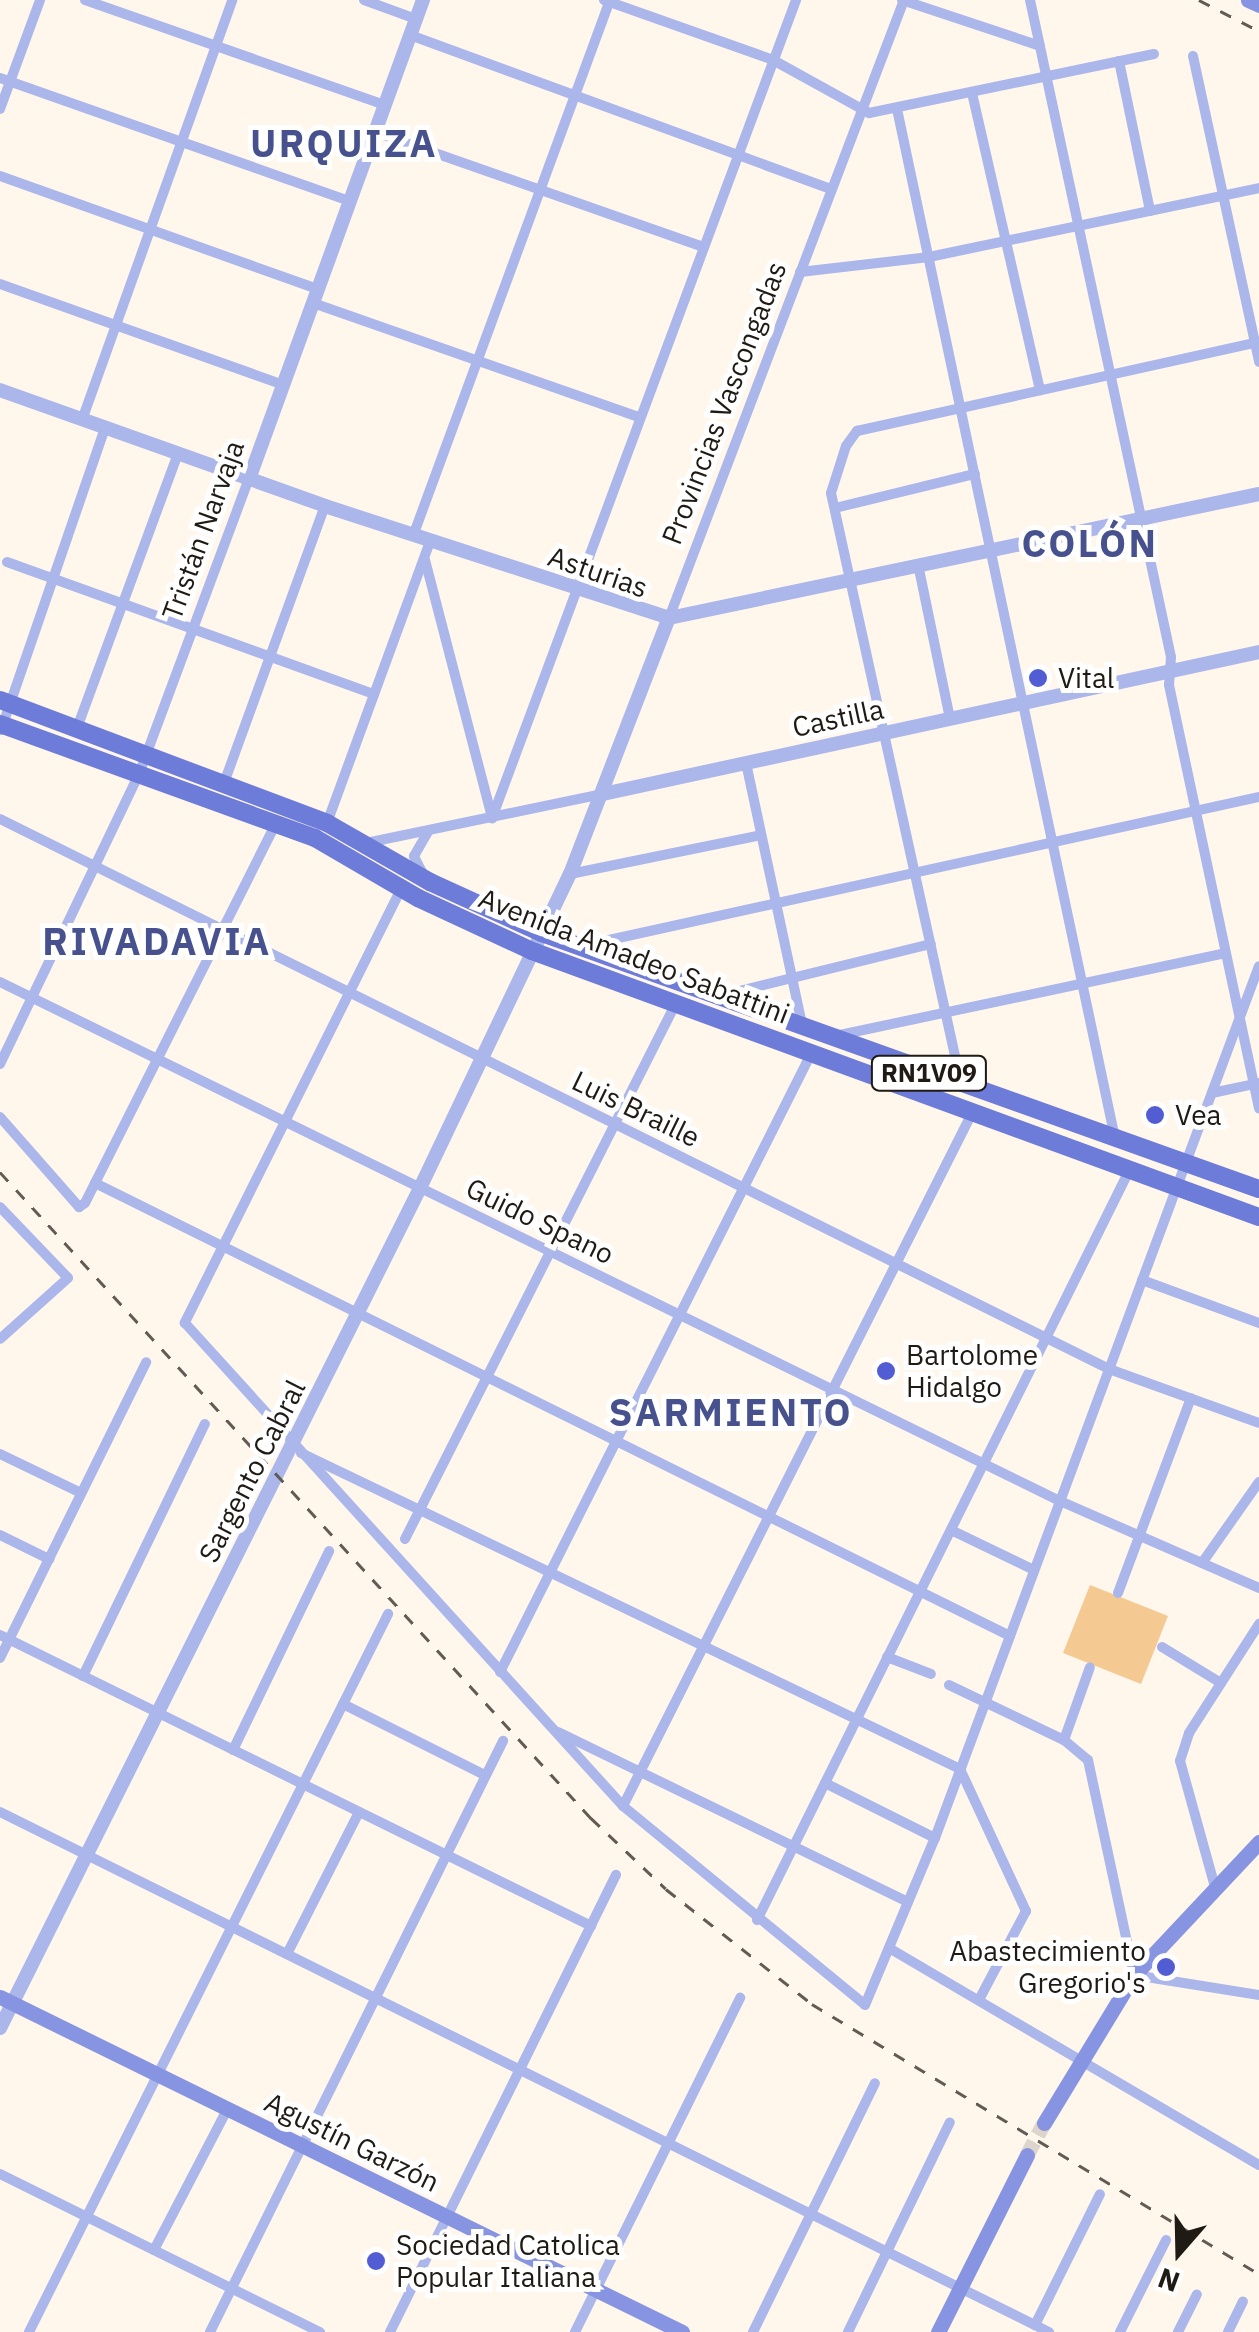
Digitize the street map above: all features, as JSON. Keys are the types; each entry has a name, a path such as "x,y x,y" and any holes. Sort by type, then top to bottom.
{"main road":[{"path":"1248,0 1259,5"},
{"name":"Avenida Amadeo Sabattini","path":"4,701 327,823 430,882 542,933 1259,1189"},
{"name":"Avenida Amadeo Sabattini","path":"1,727 331,844 401,889 532,951 1259,1216"},
{"path":"1044,2123 1134,1976 1259,1842"},
{"name":"Agustín Garzón","path":"6,2000 682,2332"},
{"path":"938,2332 1027,2154"}],"street":[{"path":"0,109 5,80 40,0"},
{"path":"85,0 384,105"},
{"path":"82,420 232,0"},
{"path":"364,0 416,19"},
{"name":"Tristán Narvaja","path":"0,1064 147,754 423,0"},
{"path":"492,818 796,0"},
{"path":"903,0 1040,46"},
{"name":"Provincias Vascongadas","path":"542,933 603,794 903,0"},
{"path":"1030,0 1142,521 1196,812 1259,1110"},
{"path":"413,536 608,1 773,60 861,112 897,109 1154,54"},
{"path":"410,35 831,188"},
{"path":"1193,56 1259,362"},
{"path":"1119,61 1150,211"},
{"path":"5,80 350,202"},
{"path":"972,93 1040,390"},
{"path":"897,109 1116,1139"},
{"path":"375,132 703,247"},
{"path":"0,176 150,229 477,361 639,417"},
{"path":"800,272 929,258 1259,188"},
{"path":"0,284 283,385"},
{"path":"961,1084 832,492 857,431 1257,342"},
{"name":"Asturias","path":"0,390 324,506 669,618 919,569 1259,494"},
{"path":"1,727 4,701 105,428"},
{"path":"77,728 178,454"},
{"path":"835,508 975,474"},
{"path":"224,784 324,506"},
{"path":"327,823 430,542"},
{"path":"425,558 492,818"},
{"path":"7,562 374,694"},
{"path":"919,569 950,719"},
{"name":"Castilla","path":"365,843 1259,652"},
{"path":"746,764 802,1026"},
{"path":"598,952 609,940 1259,797"},
{"name":"Luis Braille","path":"0,819 1109,1368 1259,1423"},
{"path":"0,1117 80,1206 96,1182 276,823"},
{"path":"428,832 414,856 430,882"},
{"path":"570,874 761,835"},
{"path":"401,889 184,1323 622,1806 865,2005 935,1838 1258,973"},
{"name":"Sargento Cabral","path":"0,2028 6,2000 87,1855 297,1448 542,933"},
{"path":"719,996 931,944"},
{"path":"832,1037 1225,953"},
{"name":"Guido Spano","path":"0,982 1060,1501 1259,1588"},
{"path":"404,1540 676,1002"},
{"path":"500,1672 812,1052"},
{"path":"1212,1093 1256,1084"},
{"path":"622,1806 973,1111"},
{"path":"757,1920 1130,1168"},
{"path":"96,1182 1010,1636"},
{"path":"0,1207 68,1278 0,1339"},
{"path":"1142,1280 1259,1323"},
{"path":"0,1658 4,1638 49,1559 146,1362"},
{"path":"1118,1593 1192,1398"},
{"path":"83,1676 205,1424"},
{"path":"297,1448 960,1769 1026,1911 980,1998"},
{"path":"0,1454 82,1493"},
{"path":"1202,1563 1259,1482"},
{"path":"951,1530 1034,1570"},
{"path":"0,1535 49,1559"},
{"path":"233,1750 330,1551"},
{"path":"29,2332 388,1614"},
{"path":"1215,1887 1180,1761 1188,1733 1259,1624"},
{"path":"4,1638 591,1926"},
{"path":"1162,1648 1221,1683"},
{"path":"887,1657 932,1674"},
{"path":"1064,1740 1090,1666"},
{"path":"949,1686 1082,1752 1095,1776 1134,1976 1259,1995"},
{"path":"344,1704 485,1774"},
{"path":"552,1729 908,1902"},
{"path":"210,2332 503,1741"},
{"path":"825,1782 935,1838"},
{"path":"0,1812 376,1996 667,2146 1049,2332"},
{"path":"288,1954 359,1812"},
{"path":"390,2332 616,1875"},
{"path":"889,1948 1083,2058 1259,2165"},
{"path":"575,2332 740,1998"},
{"path":"753,2332 875,2083"},
{"path":"154,2250 228,2108"},
{"path":"848,2332 950,2122"},
{"path":"0,2174 320,2332"},
{"path":"1035,2325 1100,2194"},
{"path":"1120,2332 1166,2240"},
{"path":"1178,2332 1197,2294"},
{"path":"1228,2332 1243,2301"}],"shaded area":[{"path":"1090,1585 1168,1616 1141,1684 1063,1653"}],"tunnel":[{"path":"1027,2155 1044,2123"}],"railway":[{"path":"1199,0 1259,31"},
{"path":"0,1172 591,1818 666,1889 812,2004 1259,2274"}],"place":[{"name":"Vital","path":"1038,678"},
{"name":"Vea","path":"1155,1115"},
{"name":"Bartolome Hidalgo","path":"886,1371"},
{"name":"Abastecimiento Gregorio's","path":"1166,1967"},
{"name":"Sociedad Catolica Popular Italiana","path":"376,2261"}],"district":[{"name":"URQUIZA","path":"344,143"},
{"name":"COLÓN","path":"1090,543"},
{"name":"RIVADAVIA","path":"157,941"},
{"name":"SARMIENTO","path":"731,1412"}]}
